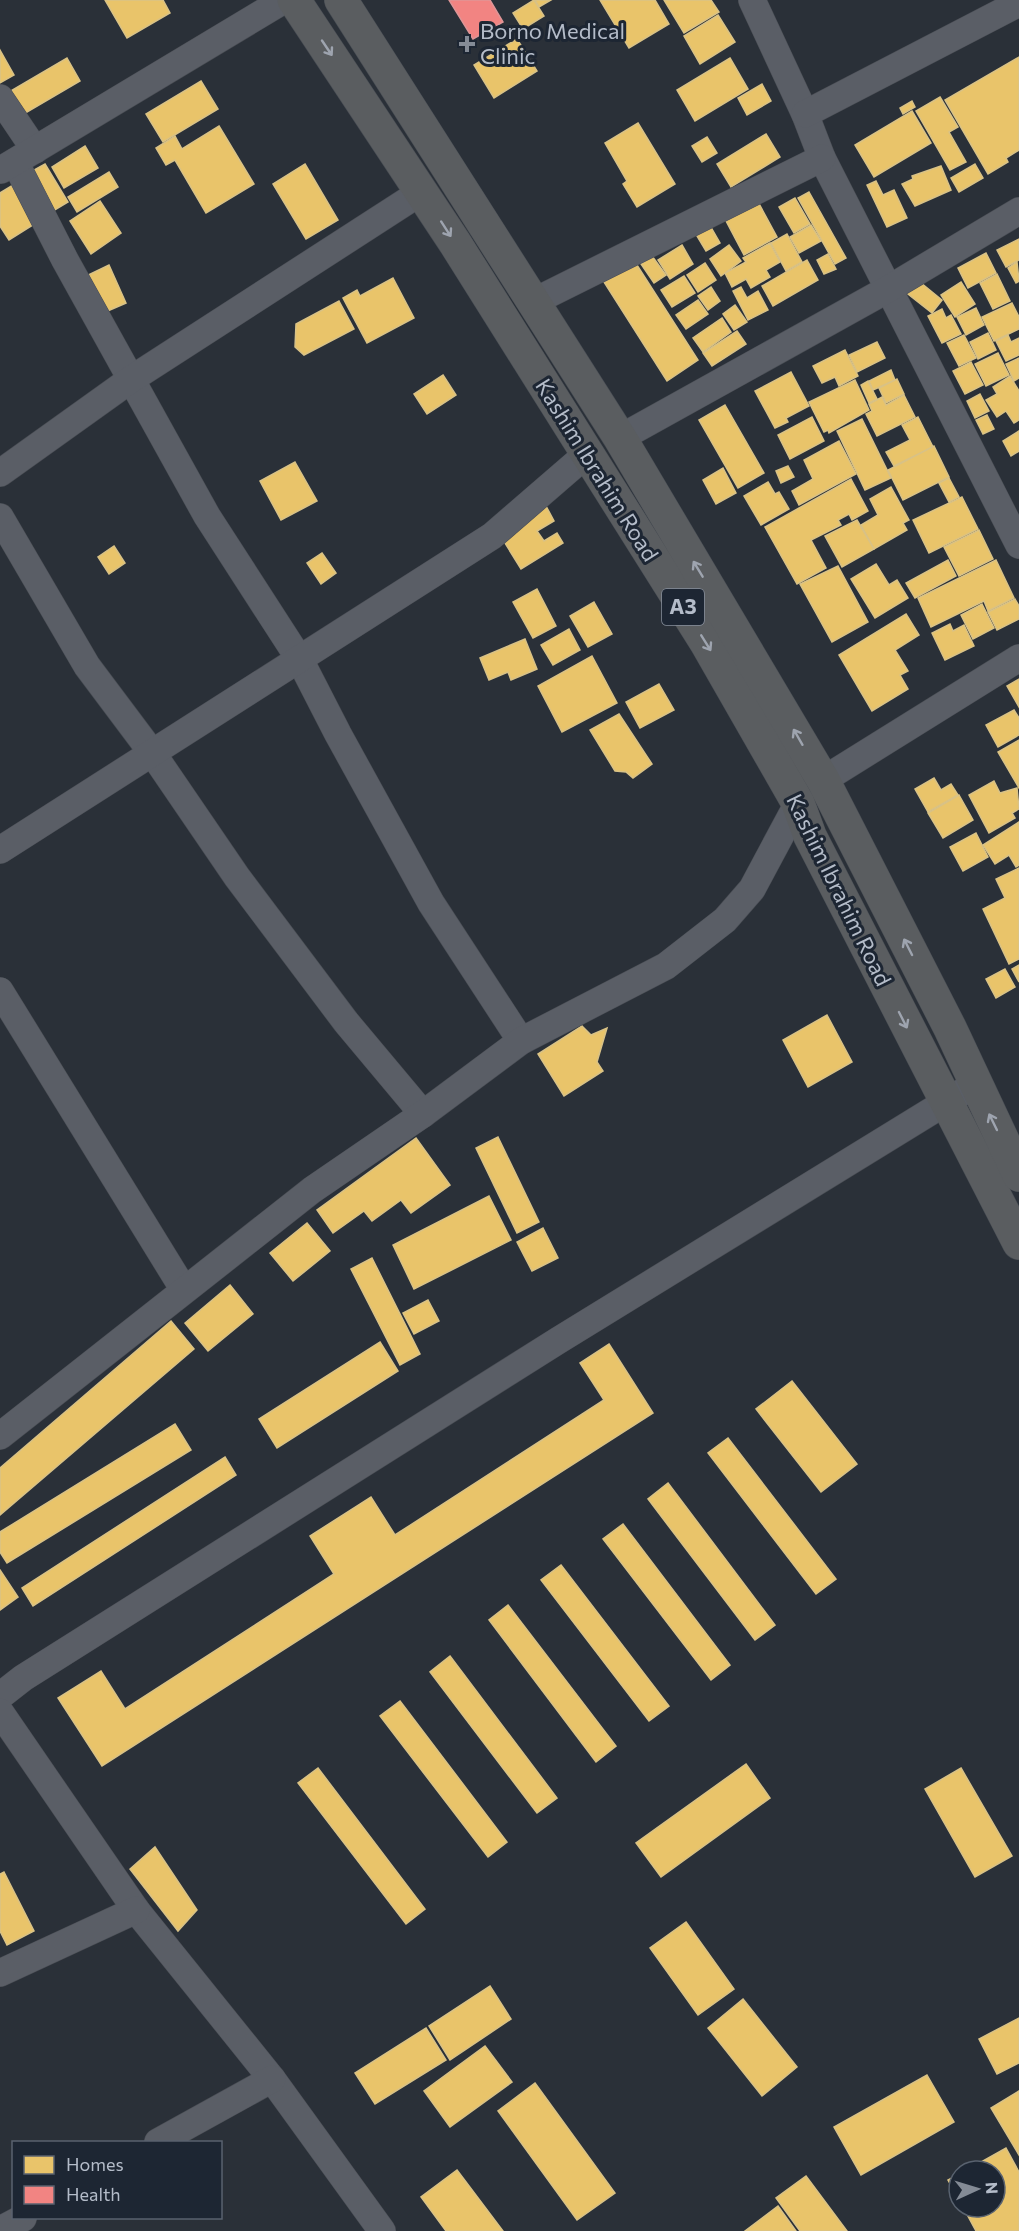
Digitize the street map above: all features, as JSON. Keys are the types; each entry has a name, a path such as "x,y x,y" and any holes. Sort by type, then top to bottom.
{"highway":[{"name":"Kashim Ibrahim Road","path":"294,0 421,192 707,644 798,803 810,837 1019,1243"},
{"name":"Kashim Ibrahim Road","path":"341,0 620,438 823,780 950,1028 1019,1174"}],"street":[{"path":"17,161 285,0"},
{"path":"752,0 806,114 822,158 1019,545"},
{"path":"806,114 1019,3"},
{"path":"0,98 17,161 64,260 130,380 207,516 300,660 431,903 521,1041"},
{"path":"533,302 822,158"},
{"path":"0,473 130,380 421,192"},
{"path":"620,438 890,288 1019,211"},
{"path":"0,850 492,536 588,453"},
{"path":"0,517 87,666 153,754 237,877 339,1013 423,1114"},
{"path":"823,780 1019,658"},
{"path":"1,1433 312,1190 423,1114 521,1041 666,966 725,920 752,889 798,803"},
{"path":"0,991 184,1290"},
{"path":"0,1696 23,1678 559,1340 975,1084"},
{"path":"0,1712 136,1910 272,2079 377,2229"},
{"path":"0,1974 136,1910"},
{"path":"160,2141 272,2079"},
{"path":"0,2230 19,2219"}],"building: Homes":[{"path":"105,0 163,0 170,13 127,38"},
{"path":"534,0 544,16 523,29 513,13"},
{"path":"535,0 551,0 539,7"},
{"path":"600,0 655,0 669,24 629,48"},
{"path":"664,0 711,0 719,12 684,33"},
{"path":"718,15 735,42 700,64 684,36"},
{"path":"517,39 537,71 494,98 474,65"},
{"path":"0,50 14,75 0,83"},
{"path":"1019,57 1019,150 1006,158 1008,162 988,174 945,100"},
{"path":"67,58 80,81 22,115 9,92"},
{"path":"730,58 748,89 695,121 677,90"},
{"path":"201,81 218,109 163,142 146,114"},
{"path":"762,84 771,101 747,115 738,98"},
{"path":"940,97 958,127 949,132 966,162 950,170 916,111"},
{"path":"912,101 915,107 903,114 900,108"},
{"path":"912,111 931,143 874,177 855,145"},
{"path":"638,123 675,184 637,207 623,184 627,181 605,143"},
{"path":"219,126 254,184 206,213 175,160 166,165 156,148 175,136 182,149"},
{"path":"766,134 780,157 731,187 717,164"},
{"path":"707,137 717,153 702,162 692,146"},
{"path":"85,146 98,168 64,188 52,167"},
{"path":"45,164 68,202 48,214 25,175"},
{"path":"305,164 338,220 306,239 273,184"},
{"path":"975,164 983,178 959,192 951,178"},
{"path":"941,166 951,190 915,206 902,184 913,179 912,176"},
{"path":"109,172 118,187 77,212 68,197"},
{"path":"876,181 883,195 894,190 907,218 887,227 867,185"},
{"path":"13,185 36,223 9,240 0,226 0,193"},
{"path":"809,192 846,258 835,264 798,198"},
{"path":"795,198 810,224 794,233 779,207"},
{"path":"757,200 777,237 744,255 724,217"},
{"path":"100,201 121,233 91,254 70,221"},
{"path":"708,222 720,243 706,251 694,231"},
{"path":"811,225 821,241 799,253 790,237"},
{"path":"787,234 802,262 786,271 771,243"},
{"path":"1019,239 1019,260 1006,267 997,250"},
{"path":"770,243 780,262 766,270 770,277 751,288 746,279 732,287 725,273 746,262 743,258"},
{"path":"682,245 693,264 670,279 658,260"},
{"path":"729,245 741,261 721,276 710,259"},
{"path":"986,253 996,273 968,288 958,268"},
{"path":"828,254 836,269 824,274 817,260"},
{"path":"652,256 666,275 654,283 641,264"},
{"path":"807,260 818,280 773,306 762,286"},
{"path":"635,262 698,360 667,381 604,282"},
{"path":"1017,262 1019,281 1016,283 1008,268"},
{"path":"705,263 716,280 698,292 687,275"},
{"path":"109,265 126,303 103,313 86,276"},
{"path":"997,274 1010,301 993,309 980,283"},
{"path":"684,276 695,293 672,307 661,290"},
{"path":"393,278 414,318 367,343 343,298 357,290 360,296"},
{"path":"915,278 942,300 932,313 904,291"},
{"path":"961,282 975,304 955,317 941,295"},
{"path":"711,287 720,301 708,310 698,296"},
{"path":"741,287 747,298 758,291 768,310 748,320 733,291"},
{"path":"698,300 708,314 686,329 676,315"},
{"path":"339,301 354,329 304,355 295,347 296,324"},
{"path":"1012,303 1019,317 1019,329 994,341 982,317"},
{"path":"735,305 747,322 734,330 723,314"},
{"path":"976,308 984,325 966,335 957,317"},
{"path":"942,309 946,318 951,315 961,334 942,343 928,316"},
{"path":"722,318 731,332 703,352 693,338"},
{"path":"737,331 746,344 712,366 703,353"},
{"path":"988,333 996,350 978,359 970,342"},
{"path":"964,335 976,358 959,366 947,343"},
{"path":"1008,335 1011,342 1019,338 1019,355 1006,361 996,341"},
{"path":"877,342 885,358 857,372 849,355"},
{"path":"845,350 858,376 839,386 835,377 822,383 813,366"},
{"path":"998,353 1009,375 986,386 975,364"},
{"path":"1019,358 1019,378 1014,381 1006,364"},
{"path":"971,362 983,385 965,394 953,371"},
{"path":"891,370 895,380 873,390 869,381"},
{"path":"791,372 809,406 786,418 788,422 775,428 755,391"},
{"path":"443,375 456,395 427,414 414,394"},
{"path":"1010,376 1019,391 1019,420 1014,423 1006,411 997,417 986,400 997,394 993,387"},
{"path":"897,379 904,394 886,403 879,388"},
{"path":"855,380 869,410 829,433 828,430 824,432 809,402"},
{"path":"868,381 877,399 869,403 861,385"},
{"path":"980,394 989,411 975,418 967,401"},
{"path":"904,395 915,417 877,436 866,414 872,411 869,404 882,397 886,405"},
{"path":"725,405 764,473 738,488 699,420"},
{"path":"987,415 994,429 983,434 976,420"},
{"path":"812,417 824,441 790,459 778,435"},
{"path":"918,417 933,447 894,466 886,452 910,440 902,425"},
{"path":"862,419 891,478 865,490 837,431"},
{"path":"1019,431 1019,451 1011,456 1003,441"},
{"path":"839,441 856,474 799,505 792,491 813,479 804,460"},
{"path":"934,446 949,477 903,500 888,470"},
{"path":"295,462 317,501 281,520 260,481"},
{"path":"788,466 794,477 781,483 776,471"},
{"path":"723,468 736,493 716,504 703,480"},
{"path":"949,478 959,497 949,502 939,483"},
{"path":"851,479 868,511 852,520 849,514 838,520 841,525 811,540 826,568 797,584 765,527"},
{"path":"768,482 775,494 779,492 789,509 761,525 744,496"},
{"path":"891,487 909,520 903,523 907,530 874,549 861,525 878,515 870,499"},
{"path":"962,497 978,529 929,553 913,520"},
{"path":"546,506 554,521 537,531 544,541 557,533 563,543 521,569 500,535"},
{"path":"857,520 874,549 842,567 825,536"},
{"path":"979,530 993,559 959,576 944,547"},
{"path":"114,546 125,563 109,574 98,557"},
{"path":"322,553 336,573 321,584 307,563"},
{"path":"948,560 956,576 915,598 906,583"},
{"path":"996,560 1014,598 988,611 984,601 931,627 918,598"},
{"path":"876,564 889,585 897,580 908,598 875,618 851,579"},
{"path":"838,566 868,622 832,642 800,584"},
{"path":"537,589 556,626 533,638 513,602"},
{"path":"1015,599 1019,606 1019,619 997,630 988,612"},
{"path":"594,602 612,634 588,647 570,616"},
{"path":"982,604 994,628 973,639 961,615"},
{"path":"906,614 919,635 895,650 908,671 900,675 908,689 872,711 839,655"},
{"path":"950,624 953,631 964,625 974,646 945,660 932,633"},
{"path":"569,629 580,650 553,665 541,645"},
{"path":"525,639 537,669 511,680 508,672 489,680 480,658"},
{"path":"592,656 617,703 562,732 538,686"},
{"path":"1019,679 1019,707 1007,686"},
{"path":"659,684 674,710 640,728 626,702"},
{"path":"1014,710 1019,718 1019,735 998,747 986,725"},
{"path":"619,714 652,764 633,778 626,772 615,771 590,730"},
{"path":"1019,740 1019,788 998,752"},
{"path":"934,778 941,790 951,784 958,795 928,812 915,789"},
{"path":"994,781 1000,793 1017,788 1019,809 1012,813 1015,818 989,833 969,795"},
{"path":"959,795 973,820 943,838 928,813"},
{"path":"1019,822 1019,865 1016,867 1009,855 995,864 983,845"},
{"path":"976,833 988,857 963,871 950,847"},
{"path":"1019,868 1019,959 1009,964 983,909 1005,898 996,879"},
{"path":"1019,965 1019,982 1012,969"},
{"path":"1005,969 1015,987 996,998 986,979"},
{"path":"827,1015 852,1062 808,1087 783,1040"},
{"path":"582,1026 591,1035 607,1028 597,1062 603,1071 564,1096 538,1054"},
{"path":"498,1137 539,1222 517,1233 476,1148"},
{"path":"416,1138 450,1185 411,1213 401,1200 372,1221 364,1211 333,1233 317,1210"},
{"path":"489,1196 511,1240 414,1289 393,1245"},
{"path":"307,1223 330,1251 293,1281 270,1253"},
{"path":"543,1228 558,1258 532,1271 517,1242"},
{"path":"372,1258 420,1354 400,1365 351,1269"},
{"path":"230,1285 253,1314 208,1351 185,1323"},
{"path":"428,1300 439,1321 414,1334 403,1313"},
{"path":"171,1321 194,1349 0,1515 0,1468"},
{"path":"380,1342 398,1371 277,1448 259,1419"},
{"path":"609,1344 653,1413 102,1766 58,1698 101,1671 125,1709 334,1574 310,1536 371,1497 395,1535 604,1400 580,1363"},
{"path":"792,1381 857,1464 821,1492 756,1409"},
{"path":"175,1424 191,1450 7,1563 0,1552 0,1532"},
{"path":"728,1438 836,1579 816,1594 708,1453"},
{"path":"225,1457 236,1475 33,1606 22,1588"},
{"path":"668,1483 775,1625 755,1640 648,1499"},
{"path":"623,1524 730,1665 711,1680 603,1539"},
{"path":"561,1565 669,1706 649,1721 541,1580"},
{"path":"0,1570 18,1597 0,1610"},
{"path":"508,1605 616,1746 596,1762 489,1620"},
{"path":"450,1656 557,1798 537,1813 430,1672"},
{"path":"400,1701 507,1842 488,1857 380,1716"},
{"path":"746,1764 770,1798 661,1877 636,1843"},
{"path":"318,1768 425,1909 406,1924 298,1783"},
{"path":"961,1768 1012,1856 975,1877 925,1789"},
{"path":"155,1847 197,1910 178,1931 130,1869"},
{"path":"4,1872 34,1931 7,1945 0,1931 0,1874"},
{"path":"686,1922 734,1989 698,2015 650,1948"},
{"path":"490,1986 511,2019 450,2060 429,2026"},
{"path":"743,1999 797,2067 762,2096 708,2028"},
{"path":"1019,2018 1019,2063 997,2074 979,2039"},
{"path":"426,2028 446,2060 375,2104 355,2073"},
{"path":"485,2046 512,2082 450,2127 424,2091"},
{"path":"927,2075 954,2122 861,2175 834,2127"},
{"path":"535,2083 615,2193 577,2220 498,2111"},
{"path":"1019,2091 1019,2155 991,2108"},
{"path":"1006,2148 1019,2172 1019,2231 976,2231 970,2219 1007,2219 1007,2159 986,2159"},
{"path":"457,2170 503,2231 446,2231 421,2197"},
{"path":"806,2176 847,2231 800,2231 776,2198"},
{"path":"778,2206 796,2231 745,2231"}],"building: Health":[{"path":"449,0 490,0 503,22 473,39"}],"place":[{"name":"Borno Medical Clinic","path":"467,44"}]}
